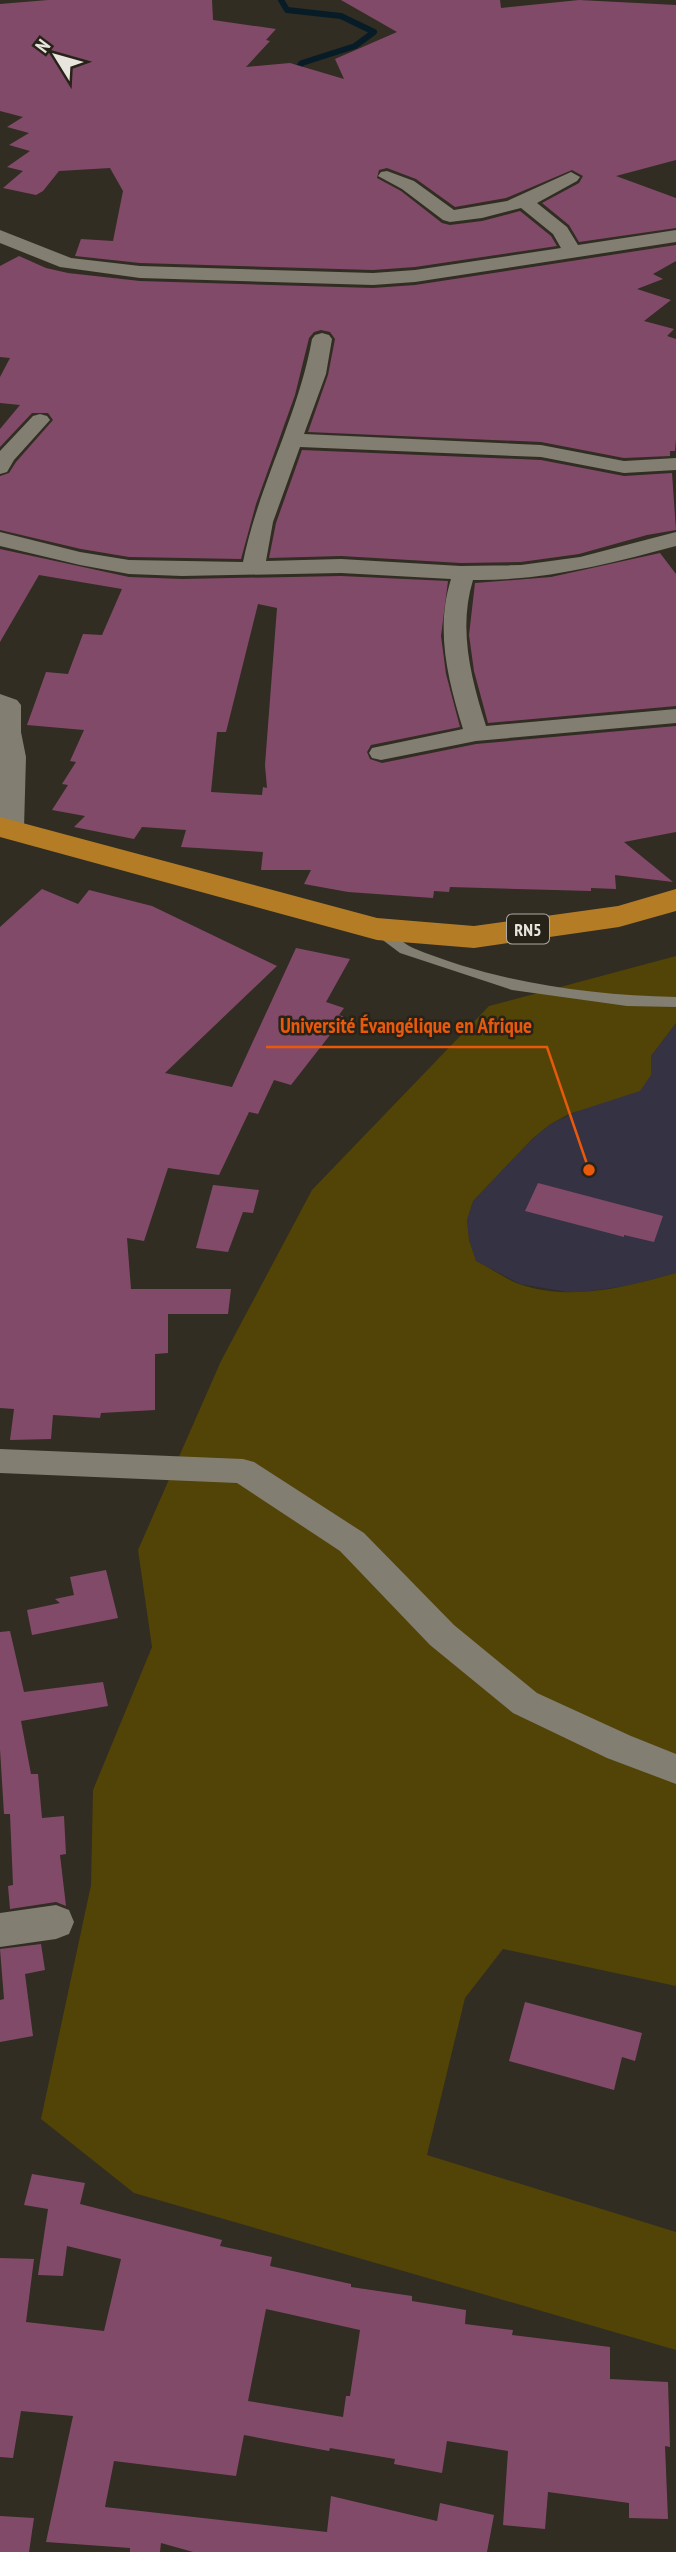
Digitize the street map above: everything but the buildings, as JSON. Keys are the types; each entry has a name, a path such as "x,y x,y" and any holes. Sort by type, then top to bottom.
{"highway":[{"name":"RN5","path":"6,827 377,929 474,937 619,916 676,900"}],"street":[{"path":"387,176 408,185 450,216 525,202 542,196 570,177"},
{"path":"525,202 560,231 573,252"},
{"path":"0,236 67,263 141,272 373,279 415,276 676,236"},
{"path":"253,569 262,522 316,374 322,339"},
{"path":"0,468 5,458 40,420"},
{"path":"290,440 541,451 624,467 676,464"},
{"path":"0,539 91,562 130,567 193,570 339,566 464,572 521,572 586,563 676,539"},
{"path":"464,572 456,592 454,629 458,677 476,734"},
{"path":"0,701 9,705 13,757 6,827"},
{"path":"381,752 476,734 676,716"},
{"path":"0,1461 243,1471 352,1542 442,1636 526,1703 619,1747 676,1769"},
{"path":"0,1930 56,1922"}],"lane":[{"path":"377,929 405,950 512,985 628,1000 676,1002"}],"shaded area":[{"path":"676,956 676,1023 651,1056 651,1075 640,1091 569,1114 549,1125 532,1139 473,1201 467,1220 469,1240 476,1261 513,1282 538,1289 558,1292 598,1290 676,1273 676,1986 503,1949 465,1998 427,2155 676,2232 676,2350 134,2193 41,2119 91,1885 93,1790 152,1647 138,1550 221,1361 312,1190 489,1006"},
{"path":"676,1023 676,1273 628,1286 573,1293 520,1284 476,1261 469,1240 467,1220 473,1201 532,1139 549,1125 651,1075 651,1056"}],"waterway":[{"path":"281,0 287,10 341,16 374,32 355,46 302,63 291,76"}],"place":[{"name":"Université Évangélique en Afrique","path":"589,1170"}]}
